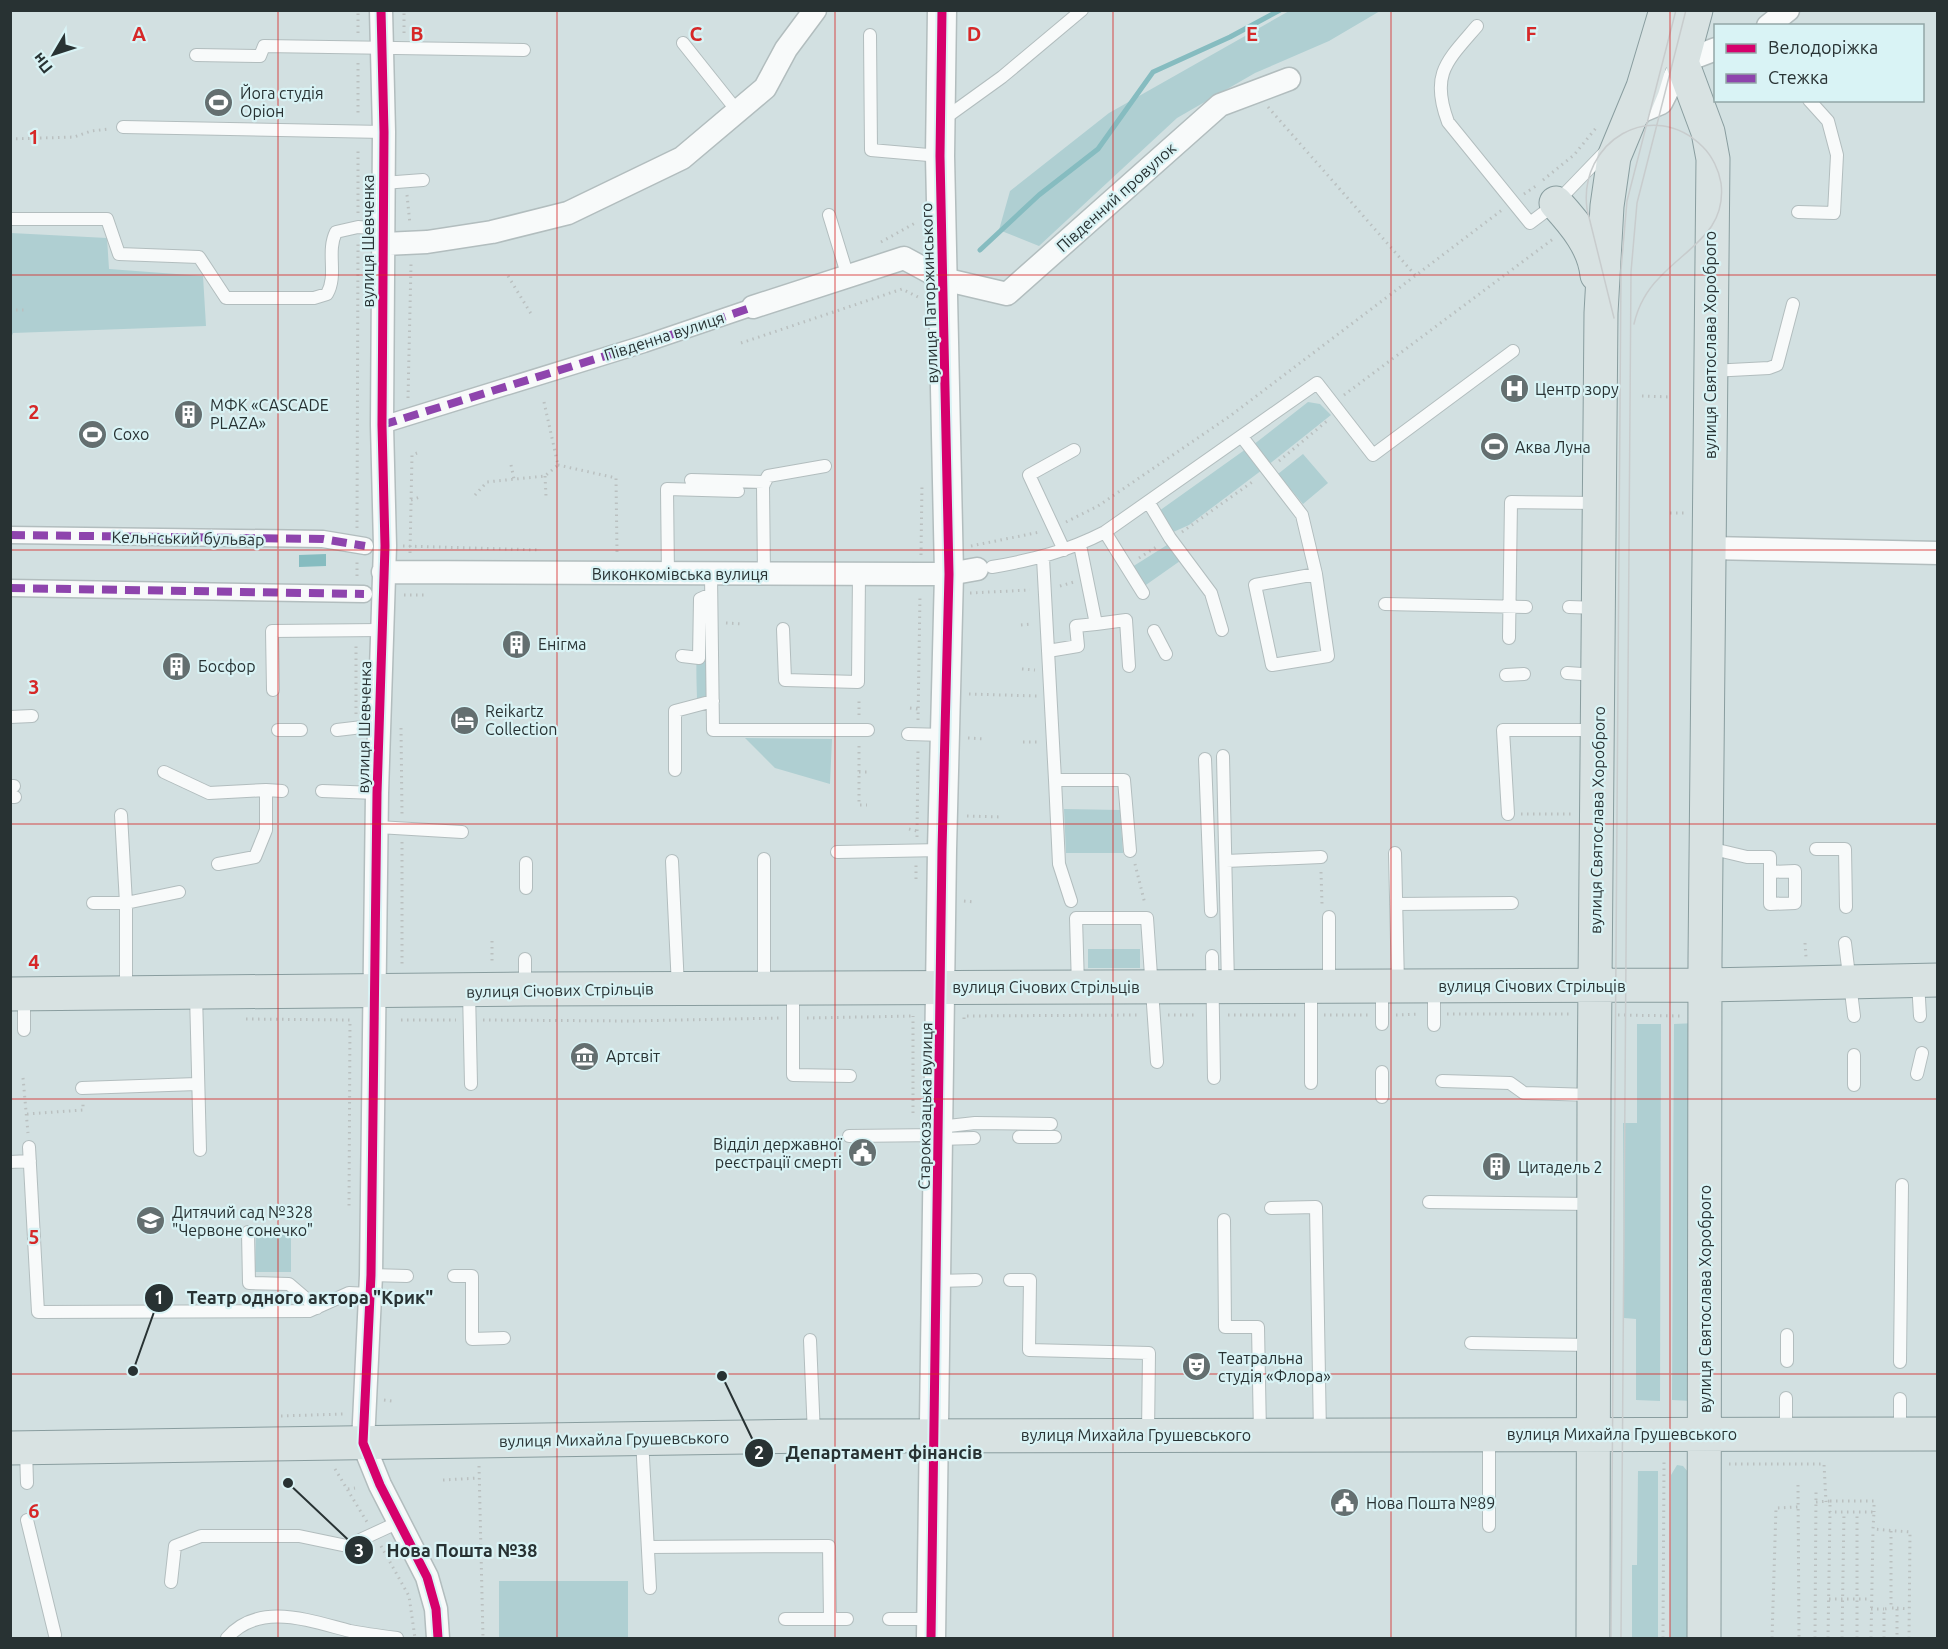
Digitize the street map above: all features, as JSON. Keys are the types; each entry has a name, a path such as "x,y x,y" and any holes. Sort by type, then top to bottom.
{"main road":[{"name":"вулиця Святослава Хороброго","path":"1666,10 1668,58 1708,132 1713,159 1705,1001 1704,1638"},
{"name":"вулиця Святослава Хороброго","path":"1593,1638 1594,1095 1598,730 1583,674 1584,607 1599,503 1601,313 1607,206 1614,157 1610,129 1668,58 1696,10"},
{"path":"1705,10 1715,24"},
{"path":"1556,203 1579,229 1596,263 1601,313"},
{"name":"вулиця Січових Стрільців","path":"17,994 469,991 525,974 783,998 940,987 1078,987 1154,1001 1216,986 1434,1008 1595,1000 1705,1001 1850,982 1928,980"},
{"name":"вулиця Михайла Грушевського","path":"18,1448 814,1436 1938,1434"}],"street":[{"name":"вулиця Шевченка","path":"363,1443 371,1284 380,630 385,546 382,425 384,132 380,48 381,10"},
{"path":"383,236 427,242 492,232 568,213 682,158 765,88 786,49 815,10"},
{"name":"вулиця Паторжинського","path":"942,10 940,156 949,574"},
{"path":"1770,24 1788,10"},
{"path":"1661,104 1668,58 1714,49"},
{"name":"Південний провулок","path":"943,279 1007,294 1220,105 1288,79"},
{"path":"1610,129 1642,111 1661,104 1683,109 1708,132"},
{"name":"Південна вулиця","path":"382,425 644,344 904,258 943,279"},
{"name":"Кельнський бульвар","path":"10,536 322,540 361,546"},
{"path":"1710,548 1938,553"},
{"name":"Виконкомівська вулиця","path":"383,572 668,575 711,584 764,574 949,574 985,568"},
{"name":"Старокозацька вулиця","path":"931,1629 940,987 929,850 956,737 949,574"},
{"path":"10,588 361,593"},
{"path":"363,1443 427,1577 436,1609 438,1638"}],"lane":[{"path":"940,121 1002,77 1082,10"},
{"path":"1477,26 1445,63 1439,79 1441,103 1448,122 1515,201 1530,223 1556,203 1610,129"},
{"path":"870,35 871,150 940,156"},
{"path":"683,43 738,112"},
{"path":"196,55 260,56 264,46 524,50"},
{"path":"1798,212 1834,213 1837,155 1828,121 1811,102"},
{"path":"123,127 384,132"},
{"path":"383,183 423,180"},
{"path":"829,215 848,276"},
{"path":"10,219 107,219 119,254 199,257 226,298 314,298 327,294 332,287 331,243 336,232 358,227 383,236"},
{"path":"1710,371 1769,368 1777,365 1793,304"},
{"path":"985,568 1043,558 1080,545 1105,532 1317,383 1373,455 1512,351"},
{"path":"1242,437 1302,515 1316,574 1329,656 1272,665 1255,585 1316,574"},
{"path":"1064,550 1029,475 1074,450"},
{"path":"764,574 763,486 768,476 825,466"},
{"path":"691,480 765,482"},
{"path":"668,575 667,489 738,491"},
{"path":"1149,502 1170,538 1211,593 1222,630"},
{"path":"1509,638 1511,502 1599,503"},
{"path":"1105,532 1143,594"},
{"path":"1080,545 1096,624"},
{"path":"1043,558 1059,864 1071,901"},
{"path":"783,629 785,680 858,682 859,574"},
{"path":"711,584 713,730 863,730"},
{"path":"682,656 699,658 700,599 711,584"},
{"path":"1384,604 1526,607"},
{"path":"1048,651 1078,646 1076,626 1126,620 1129,666"},
{"path":"273,690 272,631 380,630"},
{"path":"1154,631 1166,654"},
{"path":"1506,675 1524,674"},
{"path":"675,770 675,711 713,701"},
{"path":"10,717 32,716"},
{"path":"337,730 379,725"},
{"path":"278,730 301,730"},
{"path":"1508,814 1503,730 1598,730"},
{"path":"913,733 956,737"},
{"path":"1214,1078 1216,986 1226,861 1223,756"},
{"path":"1205,759 1211,911"},
{"path":"164,772 208,793 282,791"},
{"path":"1055,780 1124,780 1130,851"},
{"path":"218,864 255,857 266,830 266,790"},
{"path":"322,791 377,793"},
{"path":"121,815 126,903 126,994"},
{"path":"378,827 462,832"},
{"path":"1707,847 1747,849"},
{"path":"1707,847 1748,857 1770,857 1770,872"},
{"path":"1816,849 1845,849 1846,907"},
{"path":"837,852 929,850"},
{"path":"1386,1003 1396,904 1395,854"},
{"path":"1226,861 1321,857"},
{"path":"764,859 793,1075 850,1076"},
{"path":"672,861 678,989"},
{"path":"526,863 526,888"},
{"path":"93,903 126,903 179,892"},
{"path":"1396,904 1512,903"},
{"path":"1311,1083 1317,996 1329,917"},
{"path":"1078,987 1076,918 1147,918 1157,1062"},
{"path":"1845,943 1854,1016"},
{"path":"1920,1016 1928,980"},
{"path":"469,991 471,1084"},
{"path":"196,993 200,1150"},
{"path":"17,994 24,1030"},
{"path":"1917,1074 1922,1053"},
{"path":"1854,1055 1854,1085"},
{"path":"1382,1072 1382,1096"},
{"path":"1442,1081 1510,1083 1524,1093 1594,1095"},
{"path":"82,1088 197,1084"},
{"path":"939,1134 975,1123 1051,1124"},
{"path":"849,1136 939,1134 974,1138"},
{"path":"1019,1137 1055,1137"},
{"path":"29,1147 39,1312 309,1311 371,1284 407,1276"},
{"path":"10,1162 30,1161"},
{"path":"1900,1362 1902,1185"},
{"path":"1429,1202 1594,1204"},
{"path":"1271,1208 1316,1207 1320,1435"},
{"path":"1224,1220 1225,1327 1258,1327 1260,1435"},
{"path":"248,1232 249,1283 289,1284 317,1308"},
{"path":"454,1276 472,1276 472,1339 504,1338"},
{"path":"937,1281 976,1280"},
{"path":"1010,1280 1030,1280 1029,1350 1149,1353 1148,1434"},
{"path":"1787,1335 1787,1361"},
{"path":"810,1340 814,1436"},
{"path":"1471,1343 1594,1345"},
{"path":"1786,1398 1786,1434"},
{"path":"1899,1399 1900,1434"},
{"path":"1489,1434 1489,1526"},
{"path":"642,1439 650,1588"},
{"path":"18,1448 27,1483"},
{"path":"27,1520 55,1635"},
{"path":"171,1582 175,1546 201,1536 299,1536 347,1546 399,1522"},
{"path":"648,1547 829,1546 830,1619"},
{"path":"227,1638 235,1629 253,1619 279,1616 397,1638"},
{"path":"785,1619 848,1619"},
{"path":"889,1619 931,1629"}],"path":[{"path":"358,10 361,593"},
{"path":"1740,10 1751,10"},
{"path":"1255,92 1414,275"},
{"path":"10,139 74,137 91,131 123,127"},
{"path":"967,547 1054,529 1098,506 1230,416 1610,129"},
{"path":"1338,412 1341,398 1557,237"},
{"path":"508,276 533,316"},
{"path":"741,343 902,289 922,299 922,307"},
{"path":"10,310 28,310"},
{"path":"408,405 411,326"},
{"path":"1642,396 1671,397"},
{"path":"544,402 558,465"},
{"path":"410,554 412,455 417,453"},
{"path":"510,465 514,479"},
{"path":"476,495 487,482 545,476 558,465"},
{"path":"558,465 616,478 617,552"},
{"path":"921,553 922,474"},
{"path":"545,476 546,496"},
{"path":"411,500 420,497"},
{"path":"403,546 548,550"},
{"path":"606,552 624,552"},
{"path":"916,885 929,850 917,831 913,733 918,709 920,592"},
{"path":"356,630 356,728"},
{"path":"859,691 863,730 859,805 867,805"},
{"path":"967,694 1051,696"},
{"path":"910,708 918,709"},
{"path":"401,723 402,963"},
{"path":"956,737 986,739"},
{"path":"859,772 867,772"},
{"path":"1508,814 1578,814"},
{"path":"965,816 1002,817"},
{"path":"909,829 917,831"},
{"path":"1130,851 1140,877 1147,918"},
{"path":"964,901 975,902"},
{"path":"492,942 492,965"},
{"path":"1805,943 1806,962"},
{"path":"964,1027 964,1016 1154,1001 1216,986 1434,1008 1595,1000 1705,1001"},
{"path":"560,1021 783,998 913,1016"},
{"path":"349,1210 350,1020"},
{"path":"23,1078 27,1114 83,1110"},
{"path":"310,1415 346,1414 346,1407"},
{"path":"1663,1638 1664,1461"},
{"path":"1729,1474 1729,1463 1824,1464 1830,1512 1828,1638"},
{"path":"443,1480 479,1478 483,1638"},
{"path":"1798,1485 1799,1638"},
{"path":"355,1488 348,1489 409,1596 415,1638"},
{"path":"1815,1638 1816,1492"},
{"path":"1816,1502 1874,1501 1874,1599 1829,1599"},
{"path":"1772,1638 1776,1508 1798,1507"},
{"path":"1830,1512 1874,1512"},
{"path":"1842,1638 1844,1512"},
{"path":"1857,1512 1857,1638"},
{"path":"1874,1529 1910,1532 1909,1638"},
{"path":"1891,1531 1891,1608"},
{"path":"1870,1638 1871,1599"},
{"path":"1897,1608 1897,1638"},
{"path":"1871,1609 1910,1609"},
{"path":"1884,1609 1884,1638"}],"shaded area":[{"path":"1289,11 1380,11 1329,41 1255,73 1177,118 1039,246 999,230 1010,191 1109,113"},
{"path":"11,233 107,238 109,269 203,276 206,326 13,333 11,338"},
{"path":"1308,402 1320,404 1331,415 1268,465 1253,445"},
{"path":"1246,449 1262,470 1189,525 1171,533 1159,511"},
{"path":"1303,454 1328,483 1303,504 1278,474"},
{"path":"1167,545 1180,561 1143,587 1132,567"},
{"path":"326,554 326,566 299,567 299,555"},
{"path":"710,615 711,699 697,703 698,645 704,624"},
{"path":"745,738 832,739 830,784 775,768"},
{"path":"1064,809 1120,810 1123,853 1066,853"},
{"path":"1088,949 1140,949 1140,968 1088,968"},
{"path":"1697,1023 1691,1401 1672,1400 1674,1024"},
{"path":"1637,1024 1661,1024 1660,1401 1636,1400 1636,1319 1624,1318 1623,1123 1637,1123"},
{"path":"256,1232 291,1232 291,1272 255,1272"},
{"path":"1677,1465 1683,1466 1689,1473 1689,1638 1670,1638 1671,1475"},
{"path":"1638,1471 1658,1471 1658,1638 1632,1638 1632,1565 1637,1565"},
{"path":"499,1581 628,1581 628,1638 499,1638"}],"waterway":[{"path":"980,250 1039,195 1098,149 1153,72 1230,37 1280,10"}],"tram line":[{"path":"1611,1638 1621,270 1627,201 1676,10"},
{"path":"1621,1638 1631,272 1637,203 1686,10"},
{"path":"1614,318 1587,209 1587,185 1594,164 1606,146 1622,134 1642,127 1662,126 1683,132 1703,147 1719,173 1721,200 1718,214 1703,237 1651,287 1634,324"}],"marked path":[{"path":"382,425 644,344 753,307"},
{"path":"10,535 323,539 365,546"},
{"path":"10,588 364,594"}],"cycle path":[{"path":"381,10 384,132 382,425 385,546 377,793 371,1275 363,1443 380,1485 427,1577 436,1609 438,1638"},
{"path":"931,1638 942,850 949,574 940,156 942,10"}],"place":[{"name":"Йога студія Оріон","path":"219,102"},
{"name":"Центр зору","path":"1514,389"},
{"name":"МФК «CASCADE PLAZA»","path":"189,414"},
{"name":"Сохо","path":"92,434"},
{"name":"Аква Луна","path":"1494,447"},
{"name":"Енігма","path":"517,644"},
{"name":"Босфор","path":"177,666"},
{"name":"Reikartz Collection","path":"464,720"},
{"name":"Артсвіт","path":"585,1056"},
{"name":"Відділ державної реєстрації смерті","path":"863,1153"},
{"name":"Цитадель 2","path":"1497,1167"},
{"name":"Дитячий сад №328 \"Червоне сонечко\"","path":"151,1221"},
{"name":"Театральна студія «Флора»","path":"1197,1367"},
{"name":"Театр одного актора \"Крик\"","path":"133,1371"},
{"name":"Департамент фінансів","path":"722,1376"},
{"name":"Нова Пошта №38","path":"288,1483"},
{"name":"Нова Пошта №89","path":"1345,1503"}]}
